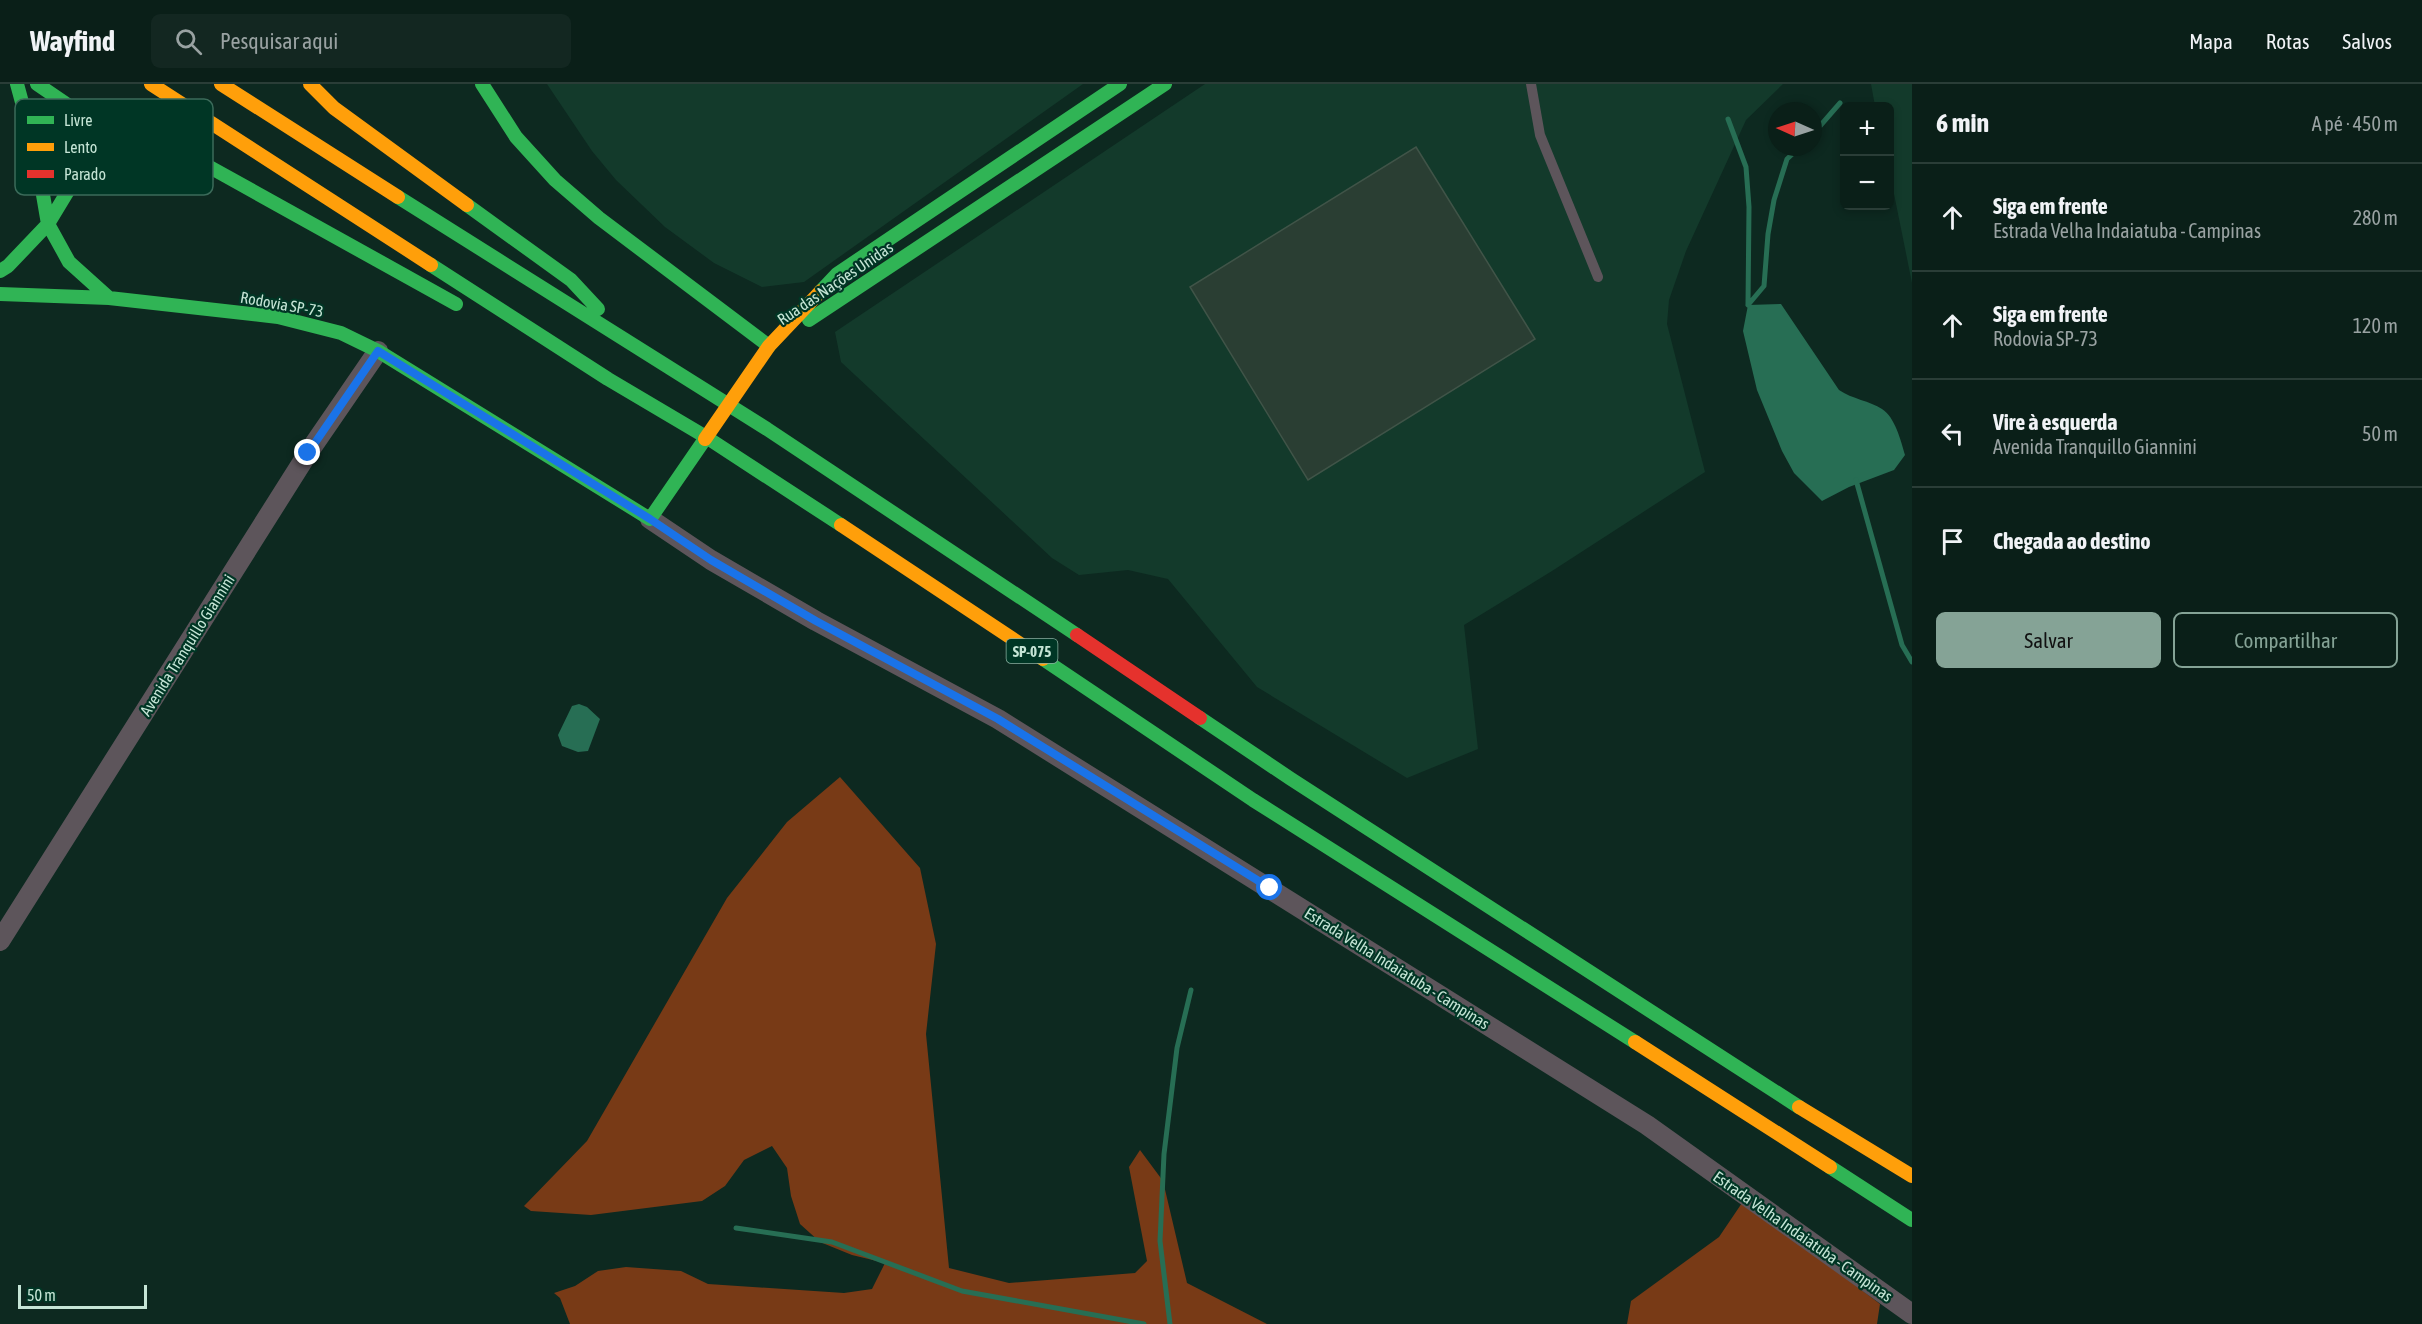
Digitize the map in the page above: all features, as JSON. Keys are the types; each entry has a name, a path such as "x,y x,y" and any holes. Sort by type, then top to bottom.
{"main road":[{"path":"17,84 21,99"},
{"path":"37,84 58,99"},
{"name":"SP-075","path":"151,84 174,99"},
{"name":"SP-075","path":"221,84 464,240 767,429 967,560 1291,779 1771,1090 1912,1176"},
{"path":"310,84 334,108 571,280 627,342"},
{"path":"482,84 512,135 559,186 769,346 650,519"},
{"name":"Rua das Nações Unidas","path":"769,346 837,274 1120,84"},
{"name":"Rua das Nações Unidas","path":"769,346 1165,84"},
{"name":"SP-075","path":"213,124 608,379 706,437 897,561 1253,800 1912,1220"},
{"path":"213,169 428,290 470,310"},
{"path":"43,195 48,224 69,262 110,298"},
{"path":"0,271 8,266 48,224 66,195"},
{"name":"Rodovia SP-73","path":"0,294 110,298 278,317 341,333 378,351 650,519"},
{"path":"491,321 608,379"}],"street":[{"name":"Avenida Tranquillo Giannini","path":"0,941 308,453 378,351"},
{"name":"Estrada Velha Indaiatuba - Campinas","path":"650,519 711,560 816,621 1008,725 1637,1119 1912,1314"}],"lane":[{"path":"1532,84 1540,135 1598,277"}],"shaded area":[{"path":"547,84 1083,84 804,282 762,287 714,263 665,227 616,180 592,151"},
{"path":"1205,84 1783,84 1746,120 1686,251 1669,300 1667,324 1705,472 1464,625 1478,749 1407,778 1257,687 1168,579 1128,570 1079,575 1052,558 841,362 835,332"},
{"path":"1871,84 1912,84 1912,283 1894,194 1894,102 1874,102"},
{"path":"1781,304 1839,390 1877,406 1887,413 1897,430 1905,455 1894,470 1849,487 1822,501 1794,473 1782,451 1757,390 1743,331 1748,305"},
{"path":"579,704 587,707 600,719 588,751 578,752 562,746 558,735 572,706"},
{"path":"840,777 920,868 936,944 926,1034 949,1268 1009,1283 1135,1273 1147,1261 1129,1167 1140,1150 1163,1181 1187,1283 1267,1324 570,1324 560,1298 554,1293 575,1286 598,1271 626,1267 681,1271 708,1284 844,1293 872,1289 885,1263 852,1255 820,1242 800,1224 791,1196 787,1168 772,1146 744,1160 725,1186 702,1201 591,1215 531,1211 524,1206 587,1141 727,898 787,822"},
{"path":"1744,1200 1880,1304 1877,1324 1627,1324 1631,1301 1719,1237"}],"building":[{"path":"1416,147 1535,339 1308,480 1190,287"}],"waterway":[{"path":"1822,124 1840,103"},
{"path":"1728,119 1746,167 1749,207 1748,305"},
{"path":"1748,305 1764,286 1768,234 1774,200 1787,159 1790,156"},
{"path":"1856,480 1902,645 1912,662"},
{"path":"1170,1324 1160,1241 1164,1154 1177,1048 1191,990"},
{"path":"736,1228 832,1242 962,1291 1144,1324"}],"traffic: fast":[{"path":"17,84 21,99"},
{"path":"37,84 59,99"},
{"path":"482,84 516,137 555,180 599,218 769,346"},
{"path":"821,291 837,274 1120,84"},
{"path":"809,320 1165,84"},
{"path":"213,169 456,304"},
{"path":"43,195 48,224 69,262 109,298"},
{"path":"0,271 8,266 48,224 66,195"},
{"path":"398,197 767,429 1077,635"},
{"path":"467,205 571,280 598,309"},
{"path":"431,265 608,379 706,437 841,525"},
{"path":"0,294 109,298 278,317 341,333 378,351 650,519 705,439"},
{"path":"1043,659 1253,800 1635,1042"},
{"path":"1200,718 1799,1107"},
{"path":"1830,1167 1912,1220"}],"traffic: slow":[{"path":"151,84 174,99"},
{"path":"221,84 398,197"},
{"path":"310,84 334,108 467,205"},
{"path":"213,124 431,265"},
{"path":"705,439 769,346 821,291"},
{"path":"841,525 1043,659"},
{"path":"1635,1042 1830,1167"},
{"path":"1799,1107 1912,1176"}],"traffic: jam":[{"path":"1077,635 1200,718"}],"route":[{"path":"308,453 378,351 650,519 711,560 816,621 998,719 1270,888"}]}
